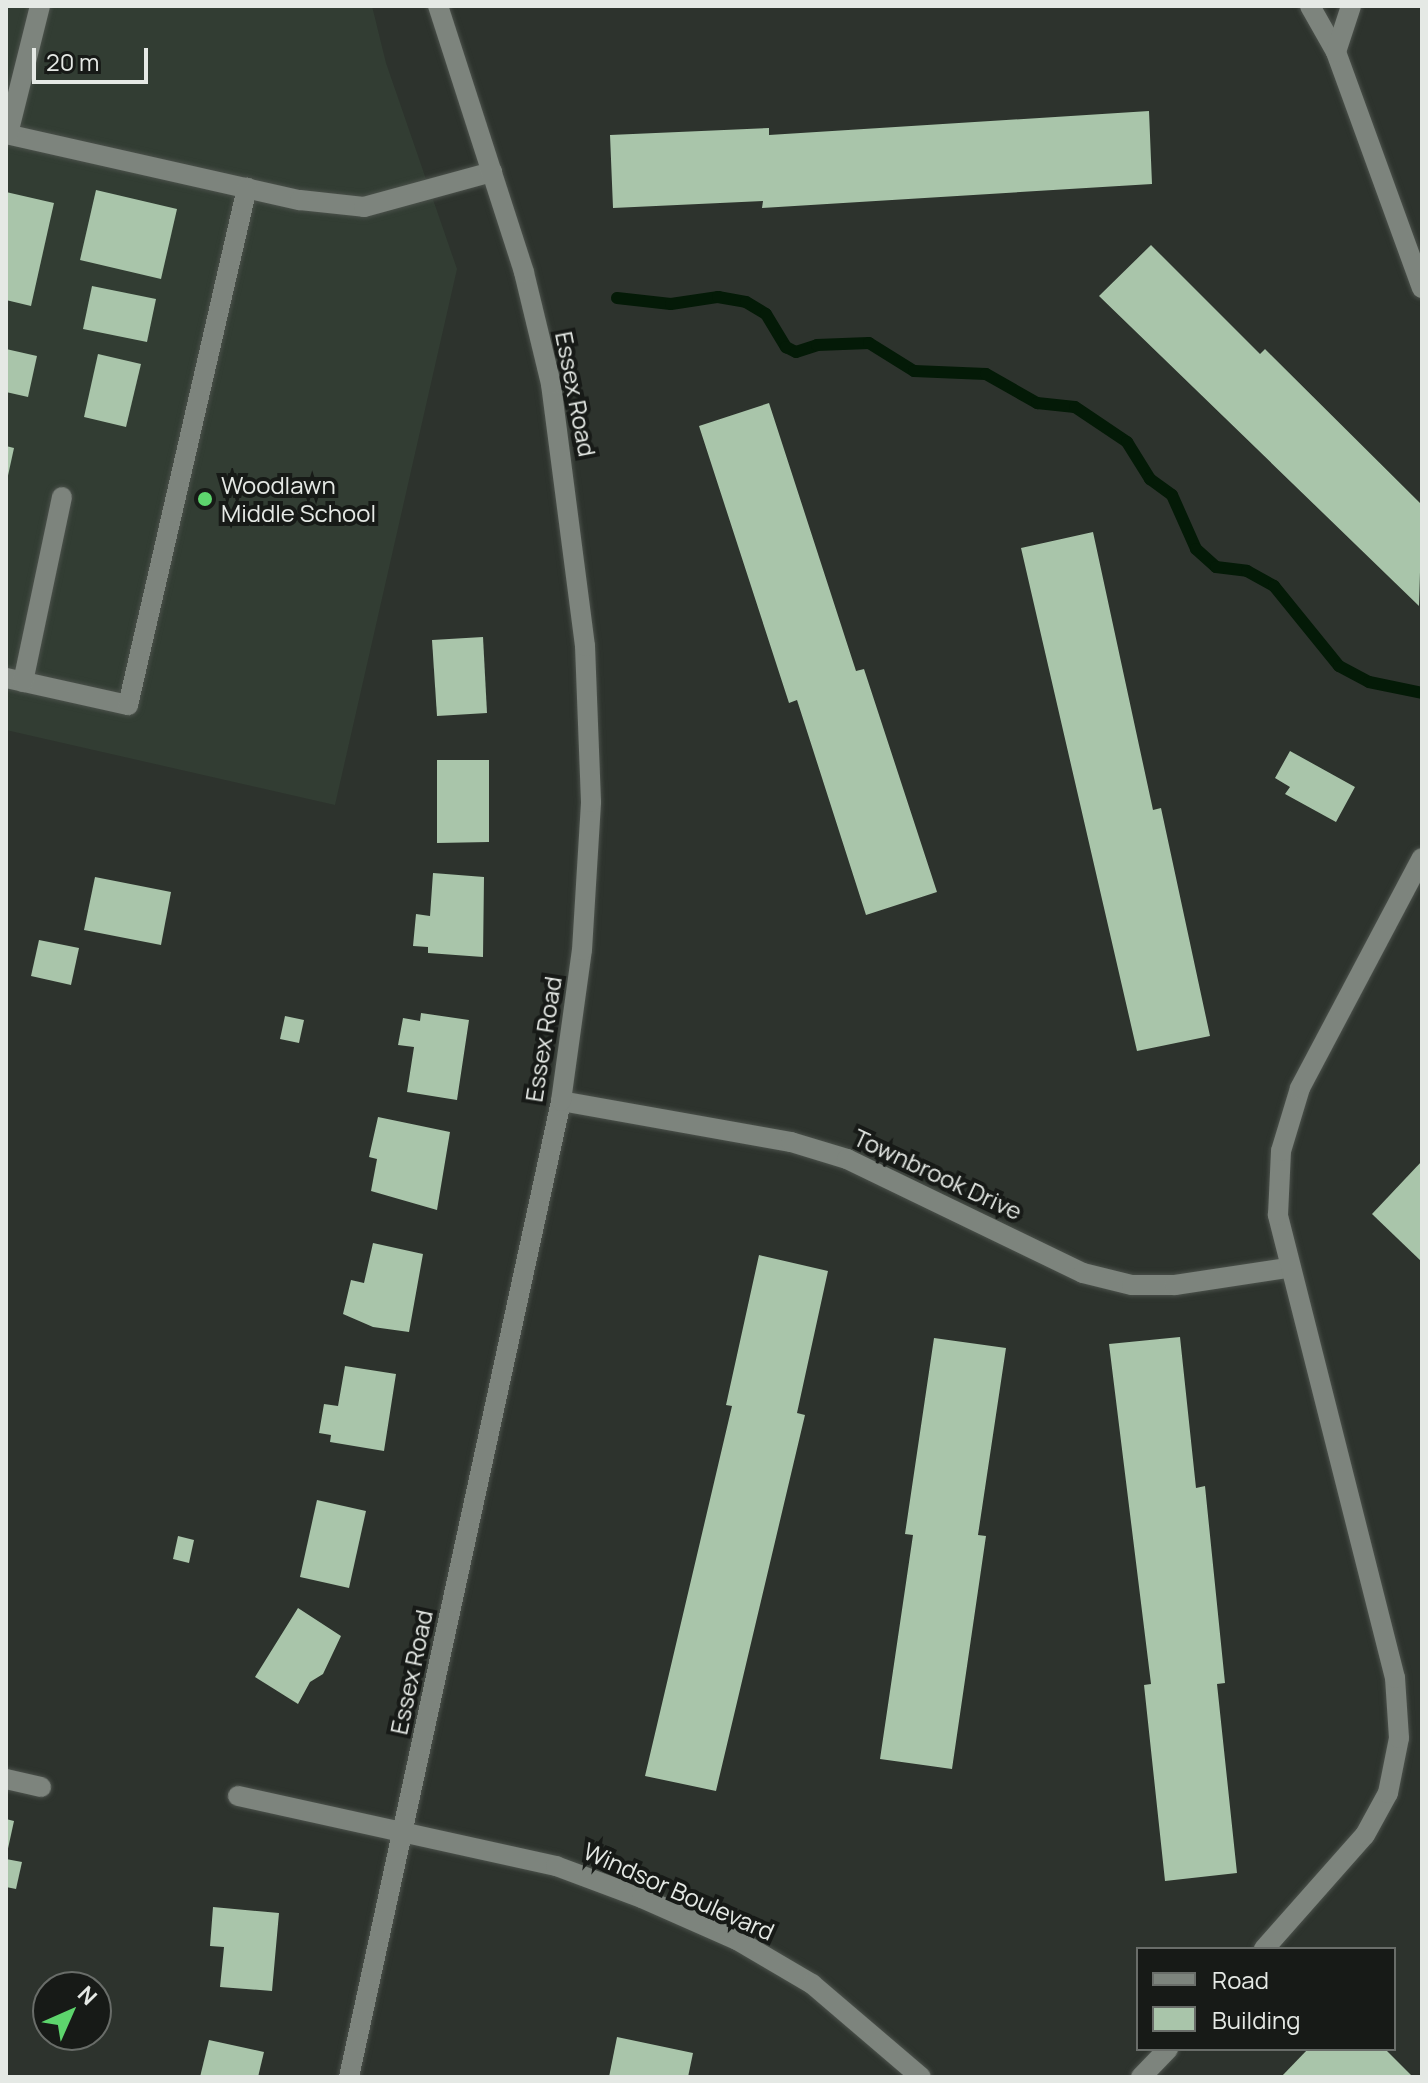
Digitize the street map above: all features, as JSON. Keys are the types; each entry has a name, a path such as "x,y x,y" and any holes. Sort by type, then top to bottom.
{"street":[{"path":"40,6 7,134 247,188 364,207 492,172"},
{"name":"Essex Road","path":"349,2077 561,1101 582,950 591,802 585,646 551,384 492,172 438,6"},
{"path":"1310,6 1336,52 1422,288"},
{"path":"1336,52 1351,6"},
{"path":"62,497 14,680 128,705 247,188"},
{"path":"1266,1947 1339,1870 1365,1835 1388,1793 1399,1738 1395,1678 1288,1268 1278,1215 1281,1151 1300,1088 1422,858"},
{"name":"Townbrook Drive","path":"561,1101 791,1142 847,1159 1083,1273 1132,1285 1175,1285 1288,1268"},
{"path":"6,1779 41,1787"},
{"name":"Windsor Boulevard","path":"238,1796 556,1866 737,1940 812,1984 921,2077"},
{"path":"1141,2077 1166,2051"}],"shaded area":[{"name":"Woodlawn Middle School","path":"6,6 372,6 386,63 457,269 335,805 6,730"}],"building":[{"path":"1149,111 1152,184 762,208 763,201 613,208 610,135 769,128 769,135"},
{"path":"96,190 177,209 161,279 80,260"},
{"path":"6,192 54,203 31,306 6,300"},
{"path":"1151,245 1260,354 1265,349 1422,505 1419,606 1099,296"},
{"path":"92,286 156,299 147,342 83,329"},
{"path":"6,349 37,356 28,397 6,392"},
{"path":"98,354 141,364 126,427 84,417"},
{"path":"769,403 856,671 864,669 937,892 866,915 797,700 789,703 699,426"},
{"path":"6,446 14,448 7,480 6,480"},
{"path":"1093,532 1153,810 1161,808 1210,1036 1137,1051 1021,548"},
{"path":"483,637 487,713 437,716 432,640"},
{"path":"1290,751 1355,787 1336,822 1285,794 1290,787 1275,778"},
{"path":"437,760 489,760 489,842 437,843"},
{"path":"433,873 484,877 483,957 428,953 428,947 413,946 416,914 430,916"},
{"path":"95,877 171,892 161,945 84,930"},
{"path":"39,940 79,948 71,985 31,976"},
{"path":"421,1013 469,1020 457,1100 407,1092 414,1047 398,1045 403,1018 420,1021"},
{"path":"285,1016 304,1020 299,1043 280,1039"},
{"path":"378,1117 450,1132 437,1210 371,1191 377,1159 369,1157"},
{"path":"1422,1161 1422,1262 1372,1214"},
{"path":"373,1243 423,1254 409,1332 373,1327 343,1314 351,1280 364,1283"},
{"path":"759,1255 828,1271 797,1413 805,1415 716,1791 645,1776 732,1406 726,1405"},
{"path":"1180,1337 1196,1488 1205,1486 1225,1683 1217,1684 1237,1873 1165,1881 1144,1685 1151,1684 1109,1344"},
{"path":"934,1338 1006,1348 978,1535 986,1536 952,1769 880,1759 913,1535 905,1534"},
{"path":"345,1366 396,1374 384,1451 330,1442 331,1435 319,1433 324,1404 338,1406"},
{"path":"317,1500 366,1511 349,1588 300,1577"},
{"path":"178,1536 194,1540 189,1563 173,1559"},
{"path":"298,1608 341,1636 323,1674 310,1682 298,1704 255,1677"},
{"path":"6,1819 14,1821 7,1853 6,1853"},
{"path":"6,1859 22,1862 16,1889 6,1887"},
{"path":"213,1907 279,1913 272,1991 220,1987 224,1947 210,1946"},
{"path":"617,2037 693,2053 688,2077 609,2077"},
{"path":"209,2040 264,2052 258,2077 200,2077"},
{"path":"1306,2051 1387,2051 1413,2077 1281,2077"}],"waterway":[{"path":"617,298 671,304 718,297 746,302 766,314 786,347 796,352 817,345 869,343 914,371 986,374 1037,403 1075,407 1127,442 1150,479 1172,495 1196,549 1216,567 1247,571 1274,586 1339,666 1369,682 1422,693"}],"place":[{"name":"Woodlawn Middle School","path":"205,499"}]}
